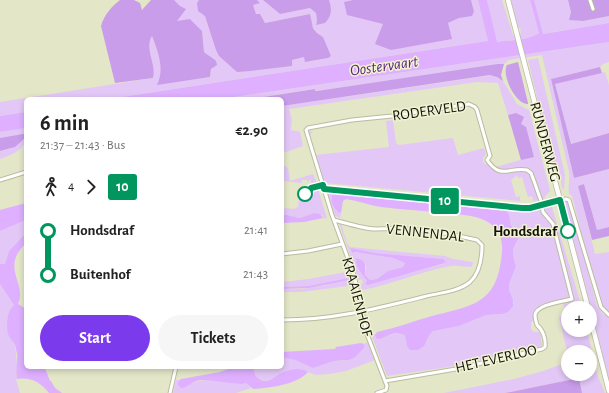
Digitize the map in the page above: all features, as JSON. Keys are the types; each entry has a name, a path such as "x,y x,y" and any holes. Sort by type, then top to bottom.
{"street":[{"name":"RUNDERWEG","path":"508,0 586,301"},
{"path":"590,0 592,9"},
{"name":"RODERVELD","path":"324,189 306,132 308,128 352,120 392,116 469,104 475,106 477,110 490,156 487,160 497,170 527,170 533,176 542,205"},
{"path":"0,180 24,173"},
{"path":"324,189 522,208 530,208 560,200 569,200 601,307 609,314"},
{"name":"KRAAIENHOF","path":"324,189 354,275 362,312 372,347 385,381"},
{"name":"HET EVERLOO","path":"385,381 456,369 545,347 542,328 537,325 535,315 537,311 541,307 572,299 553,224 543,212 542,205"},
{"name":"VENNENDAL","path":"334,220 376,229 384,228 420,231 458,236 477,240 482,245 478,270 474,278 466,285 460,288 362,312"},
{"path":"284,254 308,251 342,244"},
{"path":"284,320 308,320 362,312"},
{"path":"595,337 609,392"},
{"path":"170,393 176,369"},
{"path":"377,393 386,390 387,386 385,381"}],"shaded area":[{"path":"120,0 134,0 140,3 142,10 151,0 174,0 186,9 177,21 190,19 202,31 204,52 217,63 217,65 211,69 210,77 157,85 161,67 152,36 149,46 154,73 153,78 115,83 101,26 109,11"},
{"path":"173,0 199,0 197,3 205,15 209,26 244,71 292,66 292,60 304,57 306,62 328,58 323,37 314,27 310,14 265,23 260,14 256,15 252,5 259,3 257,0 263,0 280,14 310,8 316,13 316,25 330,4 329,0 353,0 344,2 448,23 474,14 471,0 478,0 488,41 122,97 32,97 153,78 154,73 149,46 152,36 161,66 158,84 210,77 214,58 208,56 204,52 202,31 190,19 177,22 180,6"},
{"path":"199,0 257,0 260,3 253,5 256,14 260,14 265,23 310,14 313,28 323,37 331,56 328,58 305,62 304,57 292,60 292,66 237,72 219,56 205,16 198,11 197,3"},
{"path":"263,0 329,0 331,12 325,23 316,25 316,13 310,8 280,14"},
{"path":"353,0 471,0 474,12 472,16 459,18 448,23 452,39 391,50 375,44 383,24 347,15 344,2"},
{"path":"487,0 502,0 513,35 521,33 520,28 518,28 511,0 530,0 539,33 529,38 496,42"},
{"path":"534,0 568,0 571,12 569,19 583,21 609,16 609,23 542,34"},
{"path":"568,0 609,0 609,16 583,21 569,20 571,12"},
{"path":"609,42 609,62 600,67 551,79 574,178 609,169 609,227 597,230 584,184 578,186 595,254 609,252 609,312 602,308 597,294 572,196 569,194 569,172 542,55 509,60 504,64 317,91 315,91 315,89 263,97 234,97"},
{"path":"538,58 565,175 564,189 562,189 559,168 557,168 552,160 528,60"},
{"path":"518,62 528,104 523,103 514,95 506,75 507,65"},
{"path":"504,64 501,75 503,81 490,75 284,106 284,97 263,97 315,89 315,91"},
{"path":"600,67 602,73 555,84 571,144 609,133 609,169 574,178 551,79"},
{"path":"605,72 609,85 609,133 571,144 555,84"},
{"path":"493,75 503,81 517,104 529,110 550,191 544,199 533,201 532,196 528,197 522,177 518,178 517,175 511,180 516,197 520,196 520,201 324,182 307,132 313,131 310,135 316,155 389,147 386,121 393,120 396,143 399,145 453,138 458,155 484,148 486,154 483,158 483,162 485,164 489,164 501,172 524,170 523,168 502,170 496,167 534,156 516,113 508,115 498,83 477,82 289,109 292,119 291,130 300,132 303,146 284,153 284,106"},
{"path":"24,98 24,112 0,116 0,102"},
{"path":"516,113 524,117 521,124 526,127 534,157 521,160 508,115"},
{"path":"24,128 24,135 0,138 0,132"},
{"path":"24,134 24,139 15,147 0,151 0,138"},
{"path":"24,138 24,144 21,149 0,159 0,151 9,149"},
{"path":"284,165 288,168 290,181 313,174 317,184 311,184 311,180 309,180 308,183 307,180 302,180 301,183 284,181"},
{"path":"584,184 597,230 609,227 609,236 592,240 578,186"},
{"path":"326,186 520,204 519,206 328,188"},
{"path":"318,189 327,218 324,219 322,215 314,213 300,218 284,214 284,208 298,208 299,196 305,197"},
{"path":"331,191 527,210 550,205 552,207 580,301 562,300 539,306 534,313 531,329 534,332 540,332 541,346 455,366 387,376 371,334 388,335 400,333 405,336 406,343 426,343 433,331 459,326 486,315 502,314 514,303 509,290 509,284 516,264 513,249 520,235 511,224 509,214 503,210 336,194 331,197 336,210 341,213 340,217 344,219 335,216 328,193"},
{"path":"563,200 569,202 570,204 596,301 589,301"},
{"path":"24,221 24,235 9,251 5,264 0,264 0,231"},
{"path":"339,223 341,223 347,243 350,247 445,256 453,259 473,262 472,267 453,266 440,268 362,290 360,284 363,283 362,279 359,280","holes":["350,249 442,259 445,262 444,264 368,285 365,284 367,281 358,269 356,258 362,260 366,266 365,275 370,280 377,279 388,271 403,267 405,263 393,258 358,252 352,253"]},
{"path":"351,271 355,285 302,292 284,292 284,289 302,289 327,285 327,283 309,286 284,287 284,282 309,279"},
{"path":"0,284 14,305 11,307 9,335 15,346 17,364 16,379 20,393 0,393"},
{"path":"597,306 603,314 609,317 609,382 597,335"},
{"path":"564,337 589,337 590,345 566,345"},
{"path":"368,342 375,360 346,371 316,375 299,369 288,370 267,381 258,379 254,372 254,369 284,369 284,357 295,360 313,368 334,361 345,361 364,348 364,344"},
{"path":"561,365 561,381 564,381 505,393 444,393 514,379"},
{"path":"597,374 605,393 582,393 580,381 597,381"},
{"path":"176,380 180,380 179,381 187,387 198,381 213,380 242,384 246,383 251,388 236,393 173,393"},
{"path":"564,381 580,381 582,393 505,393"}],"water":[{"name":"Oostervaart","path":"478,0 487,0 497,42 529,38 539,33 530,0 534,0 543,34 609,23 609,42 234,97 122,97 488,41"},
{"path":"24,112 24,128 0,132 0,116"},
{"path":"336,194 506,211 509,214 511,225 520,235 513,249 516,266 509,284 513,306 508,312 502,314 486,315 459,326 433,331 424,346 418,350 410,350 407,346 405,336 398,333 377,339 375,335 377,332 461,309 482,299 490,292 496,282 500,268 502,251 501,238 497,230 486,221 466,215 381,207 346,199 343,201 341,213 336,210 332,203 332,195"},
{"path":"24,204 24,221 0,231 0,210"},
{"path":"314,213 320,214 323,218 304,222 284,223 284,214 300,218"},
{"path":"24,235 24,246 15,260 14,267 20,296 18,304 24,308 24,369 45,369 50,381 55,388 62,393 49,393 35,381 17,379 17,354 15,345 8,334 7,327 8,314 14,305 0,284 0,264 5,264 9,251"},
{"path":"350,248 375,253 443,259 445,263 368,285 365,284 367,281 358,268 356,258 362,260 365,264 365,275 370,280 377,279 388,271 403,267 405,263 393,258 356,252 352,253"},
{"path":"349,278 349,280 309,288 284,289 284,287 309,286"},
{"path":"361,343 364,344 364,348 355,357 349,360 334,361 313,368 295,360 284,357 284,352 335,349 336,347"},
{"path":"228,369 254,369 254,372 259,379 268,381 281,373 293,369 301,369 308,372 290,383 259,389 253,389 246,383 242,384 205,380 197,381 183,388 178,385 178,382 181,379 220,372"}],"bus line":[{"name":"10","path":"305,194 311,191 311,188 323,185 324,189 522,208 530,208 560,200 568,231"}],"place":[{"name":"Hondsdraf","path":"568,231"}]}
